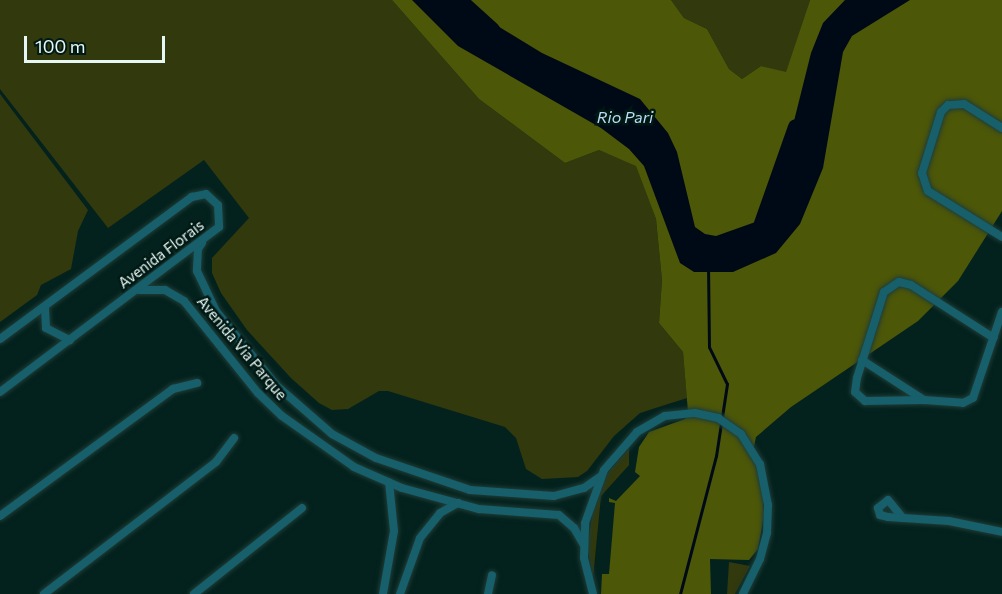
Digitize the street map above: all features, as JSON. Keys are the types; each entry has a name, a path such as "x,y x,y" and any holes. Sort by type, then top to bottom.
{"street":[{"path":"1002,128 956,103 941,112 922,173 928,191 1002,237"},
{"name":"Avenida Florais","path":"0,339 45,308 192,197 206,194 218,205 219,227 0,392"},
{"name":"Avenida Via Parque","path":"208,235 198,249 197,271 216,311 263,371 332,434 376,458 470,490 554,496 584,488 601,476"},
{"path":"994,338 911,285 899,282 884,292 854,387 865,401 966,402 976,393 994,338 1002,312"},
{"name":"Avenida Via Parque","path":"132,293 143,288 165,290 184,301 243,375 282,416 340,458 390,482 458,503 559,515 574,528 584,545"},
{"path":"45,308 46,328 70,340"},
{"path":"862,360 924,400"},
{"path":"0,516 173,389 197,383"},
{"name":"Avenida Via Parque","path":"593,594 584,545 585,523 601,476 624,442 650,424 681,413 718,418 727,423 741,434 760,464 768,505 760,559 743,594"},
{"path":"44,594 216,462 234,438"},
{"path":"383,594 394,531 390,482"},
{"path":"400,594 420,538 440,513 458,503"},
{"path":"194,594 302,508"},
{"path":"902,517 1002,532"},
{"path":"488,594 492,575"}],"green space":[{"path":"0,0 392,0 479,99 565,163 599,150 636,165 656,219 662,280 659,323 683,352 687,398 640,413 614,436 587,471 578,477 542,479 526,469 516,438 505,427 388,391 379,391 348,409 332,410 319,403 291,378 247,330 221,293 212,273 212,258 249,218 204,160 108,228 0,89"},
{"path":"392,0 671,0 684,18 707,29 729,69 742,79 761,66 786,72 810,0 1002,0 1002,211 958,281 918,321 791,407 756,437 753,451 762,486 764,515 758,549 749,560 710,559 711,594 601,594 602,574 609,574 615,503 609,502 609,498 616,501 640,476 635,472 639,447 649,432 685,419 688,412 683,352 659,323 662,280 656,219 636,166 599,150 565,163 479,99"},
{"path":"671,0 810,0 786,73 761,66 742,79 729,69 707,29 684,18"},
{"path":"0,94 88,210 78,231 71,269 41,285 37,295 0,322"},
{"path":"629,448 629,465 601,496 593,578 587,546 594,504 606,475"},
{"path":"729,562 750,566 735,594 727,594"}],"water":[{"name":"Rio Pari","path":"412,0 455,0 542,53 640,99 668,133 677,152 695,227 705,234 716,236 761,220 773,205 811,53 823,23 845,0 910,0 852,36 843,52 823,168 800,224 776,253 733,272 694,272 680,263 644,166 629,149 601,128 458,46"}],"waterway":[{"name":"Rio Pari","path":"459,0 492,30"},
{"name":"Rio Pari","path":"754,233 759,232 796,127"},
{"path":"680,594 716,456 727,384 709,347 708,269"}]}
